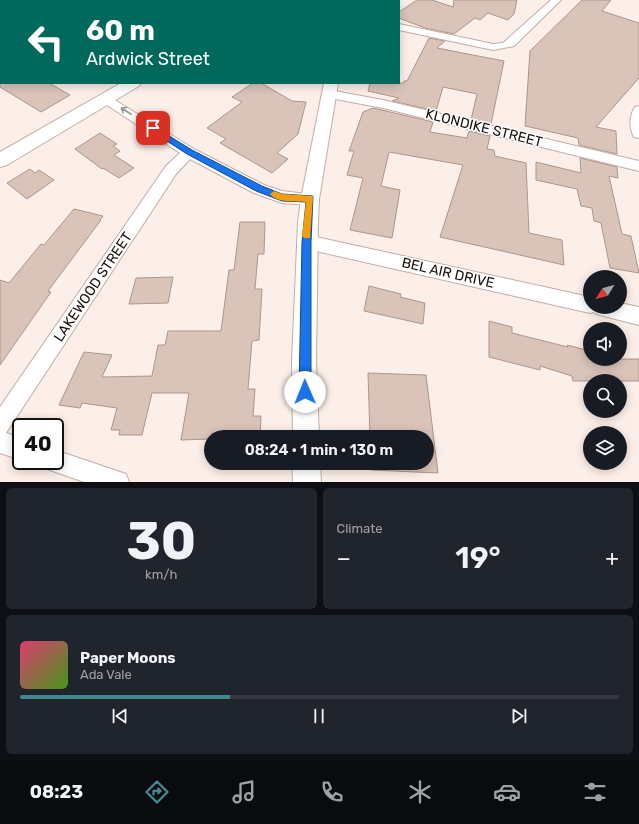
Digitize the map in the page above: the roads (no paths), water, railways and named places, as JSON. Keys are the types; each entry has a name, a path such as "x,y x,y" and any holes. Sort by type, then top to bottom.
{"main road":[{"path":"0,160 131,84"}],"street":[{"path":"400,27 493,47 505,46 556,0"},
{"path":"306,430 304,362 306,242 310,199 330,88"},
{"name":"KLONDIKE STREET","path":"330,88 383,104 639,166"},
{"path":"105,98 189,152 259,188 282,197 310,199"},
{"path":"639,110 636,118 639,134"},
{"name":"LAKEWOOD STREET","path":"0,425 171,170 189,152"},
{"name":"BEL AIR DRIVE","path":"306,242 583,303"},
{"path":"627,313 639,316"},
{"path":"0,442 12,446"},
{"path":"64,464 118,482"},
{"path":"306,470 307,482"}]}
